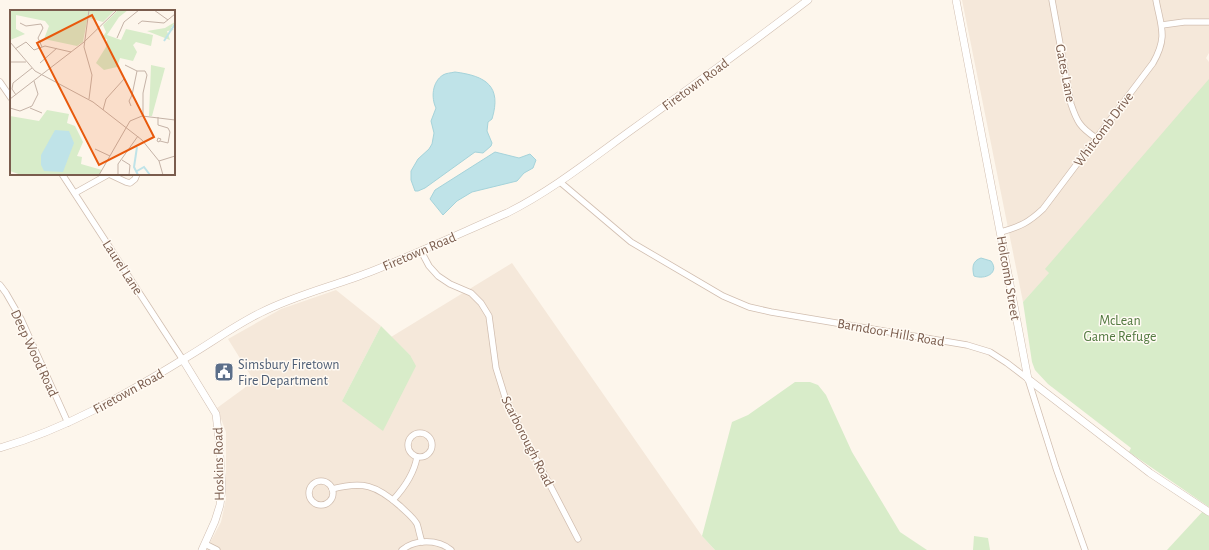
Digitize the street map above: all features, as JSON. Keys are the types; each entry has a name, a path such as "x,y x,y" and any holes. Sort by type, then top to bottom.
{"street":[{"name":"Firetown Road","path":"0,448 24,441 68,423 135,388 260,312 291,299 370,272 421,251 525,204 560,182 736,55 808,0"},
{"name":"Holcomb Street","path":"956,0 978,124 1001,232 1028,379 1056,468 1085,550"},
{"name":"Gates Lane","path":"1052,0 1071,104 1076,120 1096,138"},
{"name":"Whitcomb Drive","path":"1001,232 1022,226 1032,220 1043,208 1155,58 1160,48 1162,38 1162,25 1156,0"},
{"path":"1162,25 1190,21 1209,22"},
{"path":"0,82 10,97"},
{"name":"Laurel Lane","path":"63,175 183,360"},
{"path":"75,193 107,175"},
{"path":"111,175 130,183 135,179 137,175"},
{"name":"Barndoor Hills Road","path":"560,182 631,242 735,302 771,312 967,345 990,352 1028,379 1150,473 1209,512"},
{"name":"Scarborough Road","path":"421,251 429,266 438,276 450,284 471,293 481,303 489,316 496,368 505,397 527,443 578,539"},
{"name":"Deep Wood Road","path":"0,285 21,319 68,423"},
{"name":"Hoskins Road","path":"183,360 211,404 217,419 220,440 220,505 215,521 203,547"},
{"path":"422,433 429,437 432,448 425,456 417,456 409,449 409,441 414,434 422,433"},
{"path":"393,500 412,475 417,456"},
{"path":"317,481 325,481 331,486 332,489 332,497 326,503 318,504 314,502 309,493 311,486 317,481"},
{"path":"332,489 350,485 358,485 379,490 412,517 417,524 422,542"},
{"path":"402,550 413,544 422,542 440,544 451,550"},
{"path":"203,547 217,550"}],"shaded area":[{"path":"962,0 1209,0 1209,53 1206,58 1209,62 1209,99 1023,302"},
{"path":"512,263 702,536 715,550 206,550 221,522 226,499 226,432 217,408 254,381 228,339 281,309 336,290 381,326 342,401 410,355 391,337"}],"green space":[{"name":"McLean Game Refuge","path":"1209,79 1209,507 1129,452 1131,448 1048,384 1035,370 1032,362 1023,302 1049,273 1045,269"},
{"path":"381,326 410,355 416,366 383,431 342,401"},
{"path":"795,382 810,382 818,385 826,395 852,452 900,532 927,550 715,550 702,536 732,422 748,415"},
{"path":"1204,510 1209,514 1209,550 1167,550"},
{"path":"974,536 988,538 990,550 973,550"}],"water":[{"path":"455,72 475,76 483,80 493,91 495,108 492,119 488,122 487,131 492,143 491,146 483,153 475,152 425,188 415,191 411,180 411,171 418,159 429,149 432,144 434,133 431,121 436,108 433,100 435,86 439,78 443,75"},
{"path":"495,152 519,158 530,154 536,160 533,168 524,173 517,181 472,192 457,201 443,215 430,199 435,190"},
{"path":"981,258 991,261 994,269 987,276 974,276 973,265 978,259"}],"place":[{"name":"Simsbury Firetown Fire Department","path":"224,372"}]}
